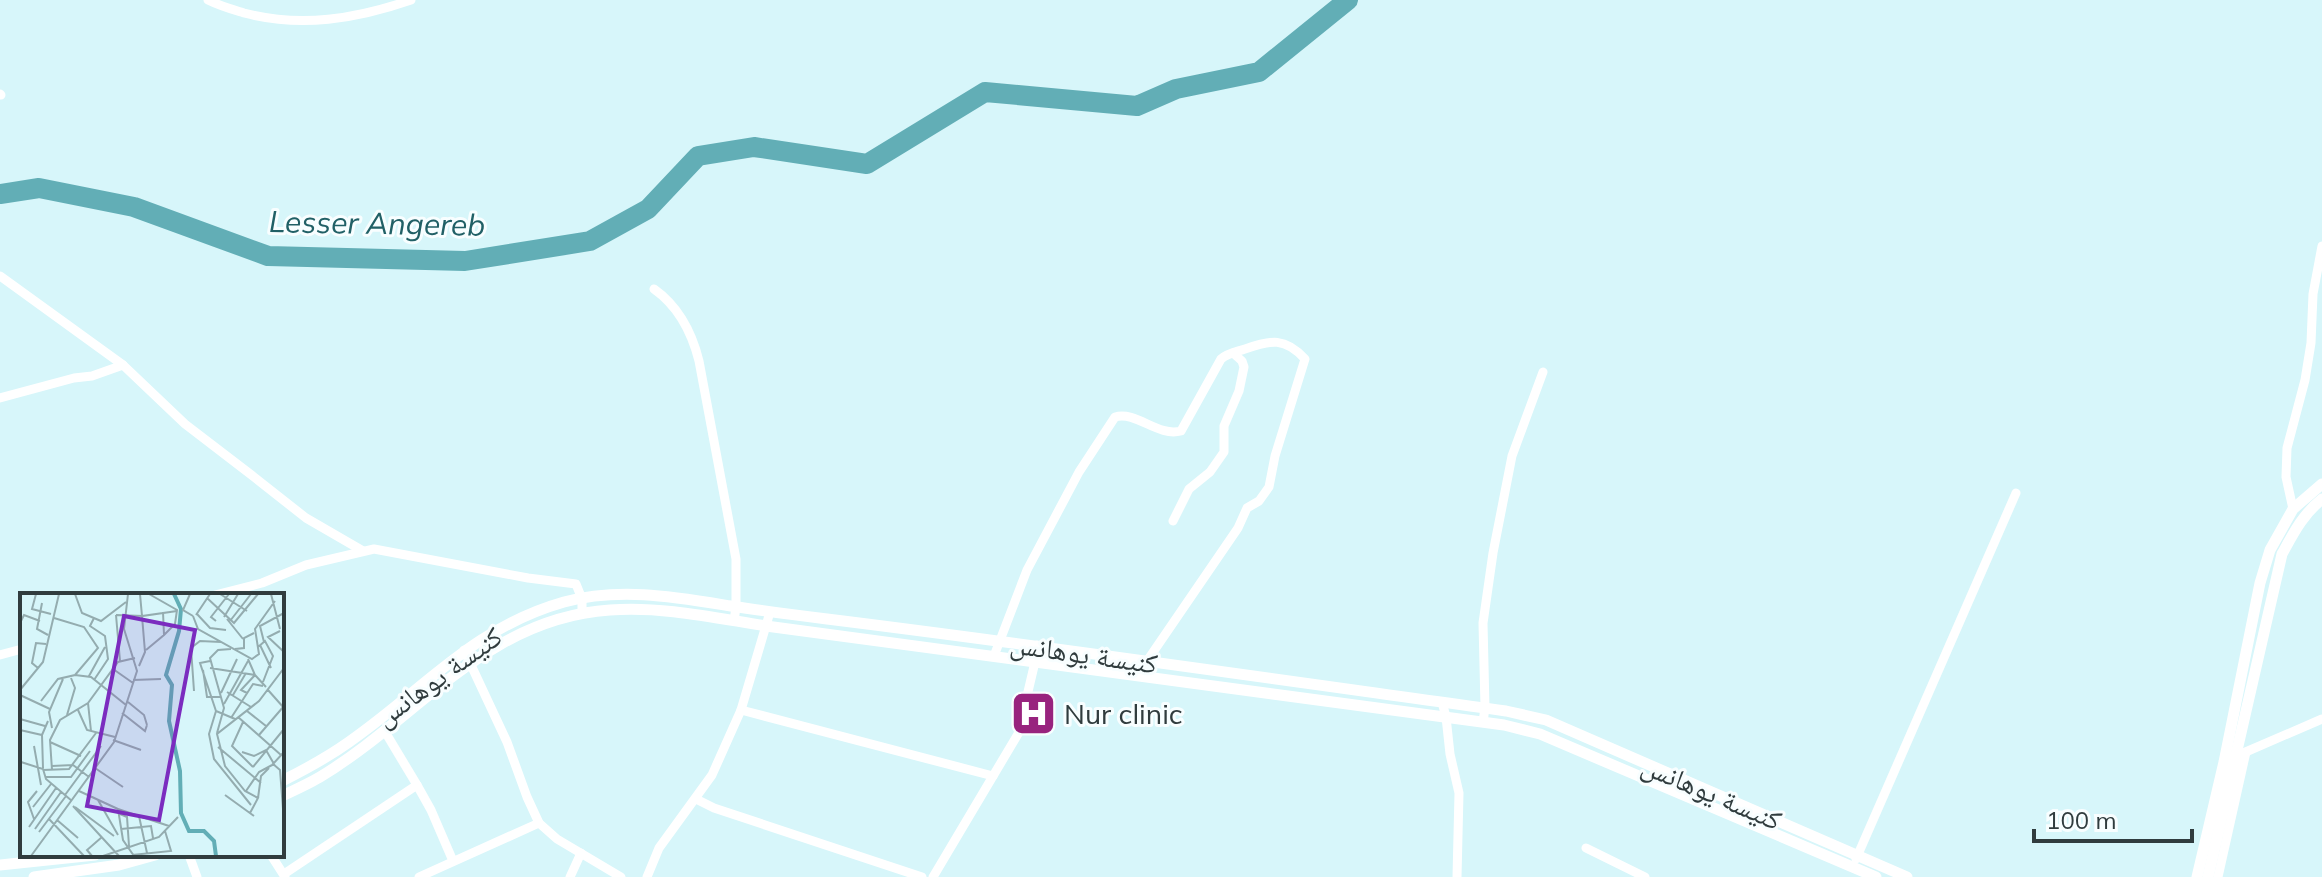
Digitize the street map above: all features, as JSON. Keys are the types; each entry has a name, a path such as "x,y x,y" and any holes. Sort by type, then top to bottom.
{"street":[{"path":"208,0 264,18 308,22 366,14 411,0"},
{"path":"2293,509 2286,477 2287,448 2305,380 2311,343 2313,294 2322,246"},
{"path":"0,276 123,365 185,424 306,518 363,551"},
{"path":"654,289 671,305 693,337 736,559 734,621"},
{"path":"994,656 1027,570 1079,472 1115,417 1122,415 1172,433 1181,431 1221,359 1266,342 1280,342 1294,348 1305,359 1265,496 1247,508 1238,528 1147,661 1143,676"},
{"path":"1173,521 1189,489 1210,472 1224,452 1224,426 1239,391 1244,367 1233,353"},
{"path":"0,398 92,376 123,365"},
{"path":"1483,722 1483,623 1488,580 1512,456 1543,372"},
{"path":"2197,877 2260,583 2270,550 2293,509 2322,484"},
{"path":"1855,860 2016,493"},
{"path":"2218,877 2282,554 2298,526 2322,499"},
{"path":"223,593 262,583 306,565 374,549 576,584 582,599 582,614"},
{"name":"كنيسة يوهانس","path":"284,780 313,766 351,741 464,650 524,616 566,602 610,594 656,594 1485,708 1546,720 1855,860 1907,877"},
{"path":"284,795 319,778 469,663 529,629 569,616 609,610 654,609 1483,722 1540,734 1855,860 1876,877"},
{"path":"647,877 659,848 712,775 741,710 770,612"},
{"path":"933,877 1018,734 1037,645"},
{"path":"0,655 20,650"},
{"path":"464,650 507,742 539,823 557,839 621,877"},
{"path":"1442,702 1459,793 1457,877"},
{"path":"741,710 993,776"},
{"path":"2224,762 2322,719"},
{"path":"384,730 431,810 453,861"},
{"path":"2208,877 2242,754"},
{"path":"272,857 285,876 417,785"},
{"path":"696,799 714,808 922,877"},
{"path":"419,877 539,823"},
{"path":"1586,848 1645,877"},
{"path":"570,877 581,853"},
{"path":"0,865 79,857"},
{"path":"34,877 119,865 148,857"},
{"path":"190,857 197,877"},
{"path":"63,859 65,873"}],"waterway":[{"name":"Lesser Angereb","path":"0,194 39,188 134,207 268,256 465,261 590,241 648,209 698,156 754,147 867,164 985,92 1137,106 1176,89 1259,72 1348,0"}],"place":[{"name":"Nur clinic","path":"1033,713"}]}
